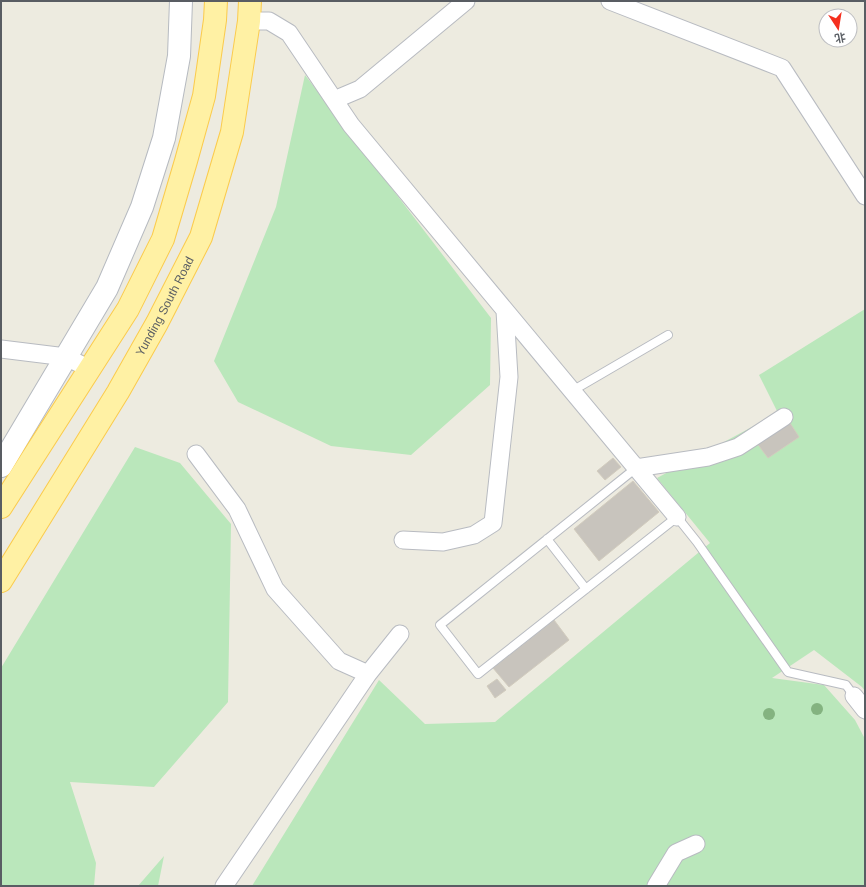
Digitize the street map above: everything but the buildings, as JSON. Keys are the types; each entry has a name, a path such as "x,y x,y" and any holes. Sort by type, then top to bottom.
{"main road":[{"path":"1,507 128,309 163,239 204,96 215,20 216,1"},
{"name":"Yunding South Road","path":"1,581 118,392 157,323 201,237 232,132 249,11"}],"street":[{"path":"1,466 107,288 142,207 164,138 179,56 181,1"},
{"path":"334,100 360,89 466,1"},
{"path":"610,1 782,68 865,196"},
{"path":"249,11 289,33 351,125 677,517"},
{"path":"403,540 443,542 474,536 493,523 509,377 505,311"},
{"path":"1,349 66,357 90,369"},
{"path":"636,468 708,457 738,447 784,417"},
{"path":"196,454 237,510 275,589 339,661 368,674"},
{"path":"224,886 368,674 400,634"},
{"path":"854,696 865,710"},
{"path":"656,886 676,853 696,844"}],"lane":[{"path":"572,391 668,335"},
{"path":"636,468 440,625 478,674 677,517 697,542 788,672 846,685 854,696"},
{"path":"547,539 586,589"}],"green space":[{"path":"305,75 491,318 490,385 411,455 331,446 238,402 214,361 276,207"},
{"path":"865,309 865,691 862,687 814,650 772,678 824,685 855,720 865,739 865,886 252,886 379,680 425,724 495,722 710,543 657,478 778,413 759,375"},
{"path":"135,447 180,463 231,524 228,702 154,787 70,782 96,863 94,886 1,886 1,668"},
{"path":"164,856 158,886 138,886"}]}
